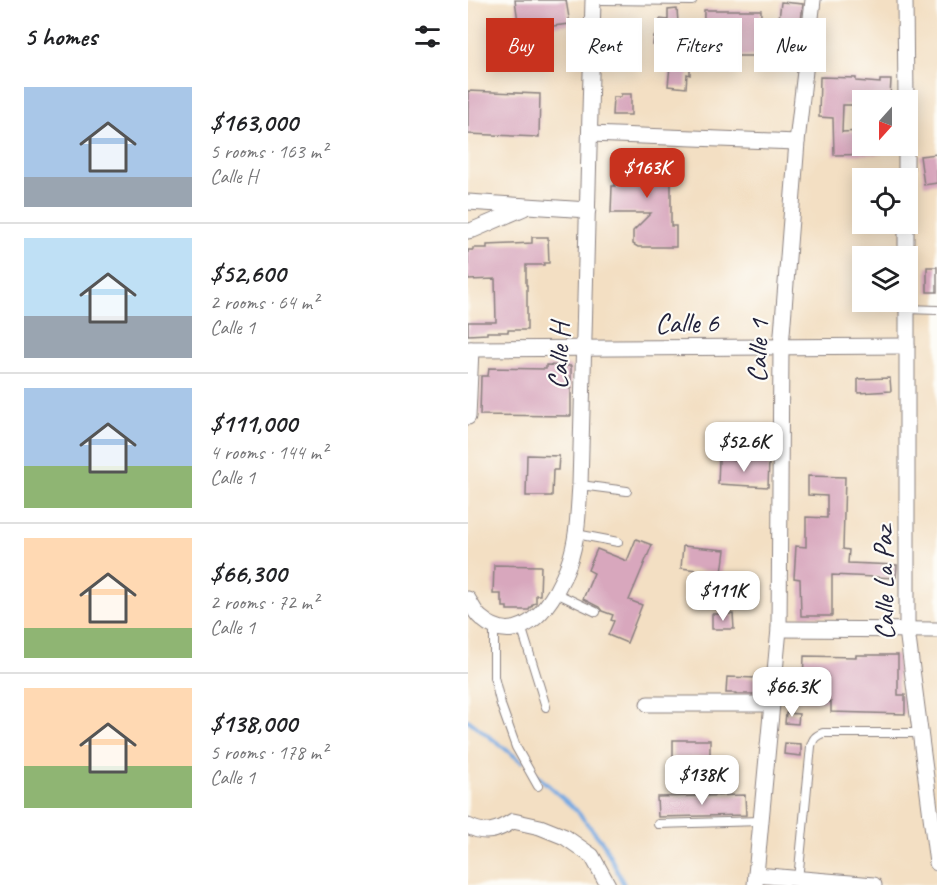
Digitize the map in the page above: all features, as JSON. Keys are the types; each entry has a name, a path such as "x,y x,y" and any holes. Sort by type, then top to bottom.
{"street":[{"name":"Calle H","path":"521,626 530,622 545,608 556,593 569,563 576,534 580,486 593,0"},
{"name":"Calle 1","path":"755,880 780,629 781,347 797,142 813,0"},
{"path":"905,0 906,90"},
{"path":"590,134 797,142"},
{"path":"468,202 588,210"},
{"path":"468,231 527,206"},
{"name":"Calle La Paz","path":"907,312 907,630 937,862"},
{"name":"Calle 6","path":"469,349 907,346"},
{"path":"468,417 469,349"},
{"path":"468,598 479,617 494,627 513,629 521,626"},
{"path":"780,629 937,630"},
{"path":"648,704 772,704"},
{"path":"468,825 481,832 501,829 513,821 540,827 565,837 592,856 608,885"},
{"path":"755,880 874,885"}],"lane":[{"path":"602,0 692,1"},
{"path":"918,307 937,310"},
{"path":"580,486 627,491"},
{"path":"576,534 618,542"},
{"path":"556,593 596,612"},
{"path":"521,626 546,707"},
{"path":"494,627 494,677 501,705 516,747 538,786"},
{"path":"798,882 810,746 817,735 823,733 920,733"},
{"path":"658,824 761,821"}],"building":[{"path":"515,0 566,0 569,18 566,18 566,24 554,26 554,18 518,18"},
{"path":"781,2 803,4 801,18 779,18"},
{"path":"677,9 678,18 668,18 668,10"},
{"path":"704,10 761,10 761,18 754,18 754,56 742,56 742,18 704,18"},
{"path":"669,72 690,72 690,75 687,74 686,88 668,86"},
{"path":"820,77 856,78 856,81 880,83 880,80 891,80 890,90 852,90 852,105 843,105 842,132 852,132 852,155 834,155 833,118 819,117"},
{"path":"468,91 540,94 539,137 468,134"},
{"path":"621,94 631,94 631,115 612,115 613,97 621,97"},
{"path":"937,154 937,183 924,185 920,156"},
{"path":"615,159 678,160 677,182 671,181 671,226 676,226 676,247 638,247 633,244 633,231 651,213 611,213 612,186 615,186"},
{"path":"532,237 548,237 549,263 526,265 527,330 468,335 468,322 496,322 495,279 468,280 468,250 487,248 487,245 532,243"},
{"path":"927,267 937,267 937,292 927,292"},
{"path":"546,365 571,366 571,416 480,415 481,376 488,376 489,368 546,369"},
{"path":"890,378 891,391 858,393 858,379"},
{"path":"527,455 559,456 558,470 553,470 552,496 526,496"},
{"path":"719,459 769,461 768,487 718,484"},
{"path":"808,476 845,477 843,549 849,550 848,563 897,565 896,578 832,575 832,616 801,616 800,579 794,578 796,546 806,547 806,517 827,518 827,496 808,495"},
{"path":"636,539 652,545 629,600 642,605 627,643 608,635 614,621 611,620 613,615 583,599 594,573 588,570 597,549 627,561"},
{"path":"683,546 725,550 722,573 681,568"},
{"path":"494,565 541,566 540,595 536,595 536,603 529,610 507,610 507,607 503,607 501,594 493,594"},
{"path":"712,614 733,614 734,629 712,629"},
{"path":"856,655 898,655 898,695 905,695 905,714 831,712 831,702 797,700 797,683 803,683 804,656 856,657"},
{"path":"727,677 757,678 757,694 726,693"},
{"path":"786,713 799,714 798,724 785,723"},
{"path":"673,740 710,740 710,757 673,758"},
{"path":"785,743 801,744 801,756 784,754"},
{"path":"745,795 746,815 658,817 657,797"}],"waterway":[{"path":"468,720 522,762"},
{"path":"532,771 576,810 604,844 624,885"}]}
